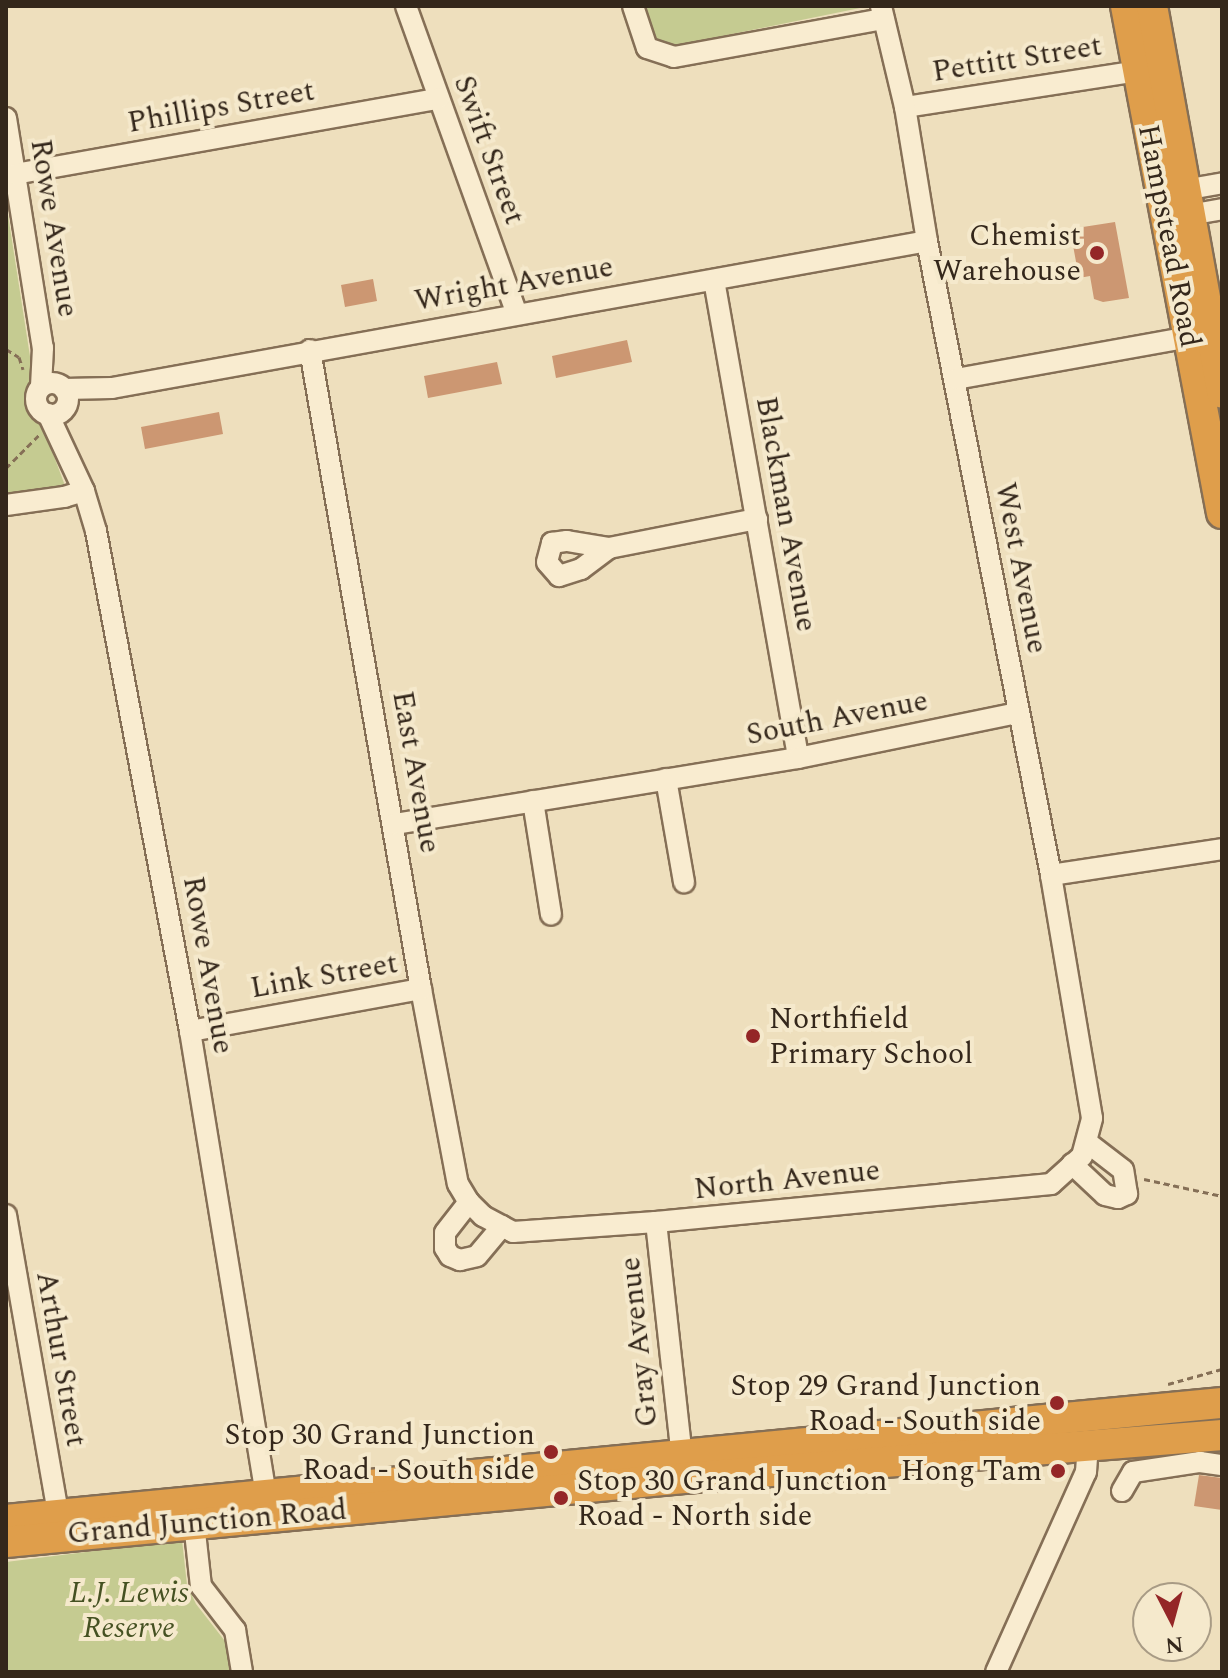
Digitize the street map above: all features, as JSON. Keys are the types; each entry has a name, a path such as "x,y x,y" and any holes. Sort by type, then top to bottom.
{"highway":[{"name":"Hampstead Road","path":"1126,6 1150,69 1200,335 1222,513"},
{"name":"Hampstead Road","path":"1150,69 1152,6"},
{"name":"Hampstead Road","path":"1200,335 1222,393"},
{"name":"Grand Junction Road","path":"6,1542 193,1512 1087,1430 1222,1403"},
{"name":"Grand Junction Road","path":"1087,1430 1222,1435"},
{"name":"Grand Junction Road","path":"6,1520 58,1514 193,1512 266,1494 401,1493"}],"street":[{"name":"Swift Street","path":"406,6 517,314"},
{"path":"633,6 647,48 674,57 882,13"},
{"name":"West Avenue","path":"882,13 905,107 927,241 1051,875 1092,1118 1081,1154"},
{"name":"Pettitt Street","path":"905,107 1150,69"},
{"name":"Phillips Street","path":"15,174 438,99"},
{"name":"Rowe Avenue","path":"6,118 51,400 96,531 190,1031 266,1494"},
{"path":"1175,204 1222,183"},
{"path":"1175,204 1222,209"},
{"name":"Wright Avenue","path":"51,400 310,350 927,241"},
{"name":"Blackman Avenue","path":"714,280 798,758"},
{"path":"956,379 1200,335"},
{"name":"East Avenue","path":"310,350 458,1184 485,1215"},
{"path":"6,505 84,491"},
{"path":"609,548 757,519"},
{"name":"South Avenue","path":"395,824 798,758 1018,713"},
{"path":"666,779 684,882"},
{"path":"533,801 551,915"},
{"path":"1051,875 1222,849"},
{"name":"Link Street","path":"190,1031 421,989"},
{"path":"1081,1154 1123,1170 1127,1194 1118,1198 1105,1195 1081,1154"},
{"name":"North Avenue","path":"485,1215 513,1232 656,1222 1051,1184 1081,1154"},
{"name":"Arthur Street","path":"6,1215 10,1273 58,1514"},
{"path":"485,1215 477,1256 460,1260 450,1256 445,1248 445,1233 485,1215"},
{"name":"Gray Avenue","path":"656,1222 683,1467"},
{"path":"996,1672 1086,1472 1087,1430"},
{"path":"1126,1485 1133,1472 1200,1462 1222,1465"},
{"path":"193,1512 201,1586 235,1630 242,1672"}],"path":[{"path":"6,349 19,357 51,400 38,434 6,468"},
{"path":"1123,1170 1135,1168 1139,1178 1222,1196"}],"green space":[{"path":"638,6 870,6 673,46 658,44"},
{"path":"6,202 34,382 28,402 29,411 42,424 64,483 62,491 6,502"},
{"name":"L.J. Lewis Reserve","path":"182,1540 187,1585 196,1604 228,1645 231,1672 6,1672 6,1562"}],"building":[{"name":"Chemist Warehouse","path":"1115,222 1129,298 1103,302 1094,299 1090,276 1079,278 1070,229"},
{"path":"373,279 377,301 345,307 341,285"},
{"path":"627,340 632,362 556,378 552,356"},
{"path":"497,362 502,384 428,398 424,376"},
{"path":"219,412 223,434 145,449 141,427"},
{"path":"1199,1475 1222,1478 1222,1510 1194,1506"}],"place":[{"name":"Chemist Warehouse","path":"1097,253"},
{"name":"Northfield Primary School","path":"753,1036"},
{"name":"Stop 29 Grand Junction Road - South side","path":"1057,1403"},
{"name":"Stop 30 Grand Junction Road - South side","path":"551,1452"},
{"name":"Hong Tam","path":"1058,1471"},
{"name":"Stop 30 Grand Junction Road - North side","path":"561,1498"}]}
